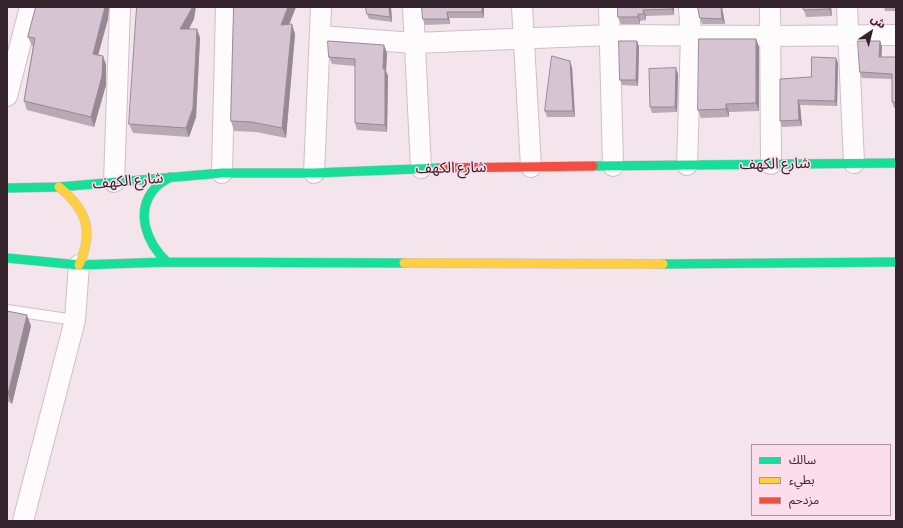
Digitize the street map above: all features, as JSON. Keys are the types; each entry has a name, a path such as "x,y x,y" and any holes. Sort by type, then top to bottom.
{"main road":[{"name":"شارع الكهف","path":"7,188 59,187 222,173 314,173 421,168 896,163"},
{"path":"167,262 159,255 148,238 144,217 149,197 155,188 170,177"},
{"path":"59,187 70,195 78,205 86,222 87,241 85,254 79,265"},
{"path":"7,258 79,265 167,262 601,264 896,262"}],"street":[{"path":"7,96 12,61 30,7"},
{"path":"114,182 120,7"},
{"path":"222,173 226,7"},
{"path":"314,173 321,7"},
{"path":"413,7 421,168"},
{"path":"522,7 531,168"},
{"path":"609,7 613,166"},
{"path":"687,166 691,36 689,7"},
{"path":"770,7 771,164"},
{"path":"847,7 854,163"},
{"path":"320,36 414,43 523,37 610,35 848,36 896,34"},
{"path":"23,521 75,320 79,265"}],"lane":[{"path":"7,310 75,320"}],"building":[{"path":"36,7 105,7 93,54 103,56 102,76 91,117 24,101 35,38 28,37"},
{"path":"137,7 192,7 180,29 197,29 193,108 186,128 129,124"},
{"path":"234,7 288,7 281,25 292,24 282,128 252,122 231,121"},
{"path":"366,7 389,7 390,17 367,14"},
{"path":"422,7 482,7 482,12 447,12 448,19 423,19"},
{"path":"618,7 672,7 672,9 643,10 644,14 638,14 638,17 618,17"},
{"path":"698,7 721,7 722,19 700,18"},
{"path":"803,7 829,7 829,9 804,10"},
{"path":"699,39 756,39 756,103 726,104 726,109 698,110"},
{"path":"328,41 384,45 383,69 385,69 385,125 355,123 355,59 329,57"},
{"path":"619,41 637,41 636,80 620,80"},
{"path":"858,41 880,41 879,57 896,57 896,102 892,102 892,74 860,72"},
{"path":"552,56 570,61 573,111 545,111"},
{"path":"812,57 836,58 835,101 798,100 799,120 780,121 780,79 811,77"},
{"path":"676,68 675,107 650,107 649,69"},
{"path":"7,311 27,315 8,394 7,393"}],"traffic: fast":[{"path":"593,166 896,163"},
{"path":"7,188 59,187 222,173 314,173 440,168"},
{"path":"167,262 154,246 149,237 144,217 145,207 149,197 160,183 170,177"},
{"path":"7,258 79,265 167,262 404,263"},
{"path":"663,264 896,262"}],"traffic: slow":[{"path":"59,187 76,204 82,213 85,222 87,231 86,242 84,253 79,265"},
{"path":"404,263 663,264"}],"traffic: jam":[{"path":"440,168 593,166"}]}
